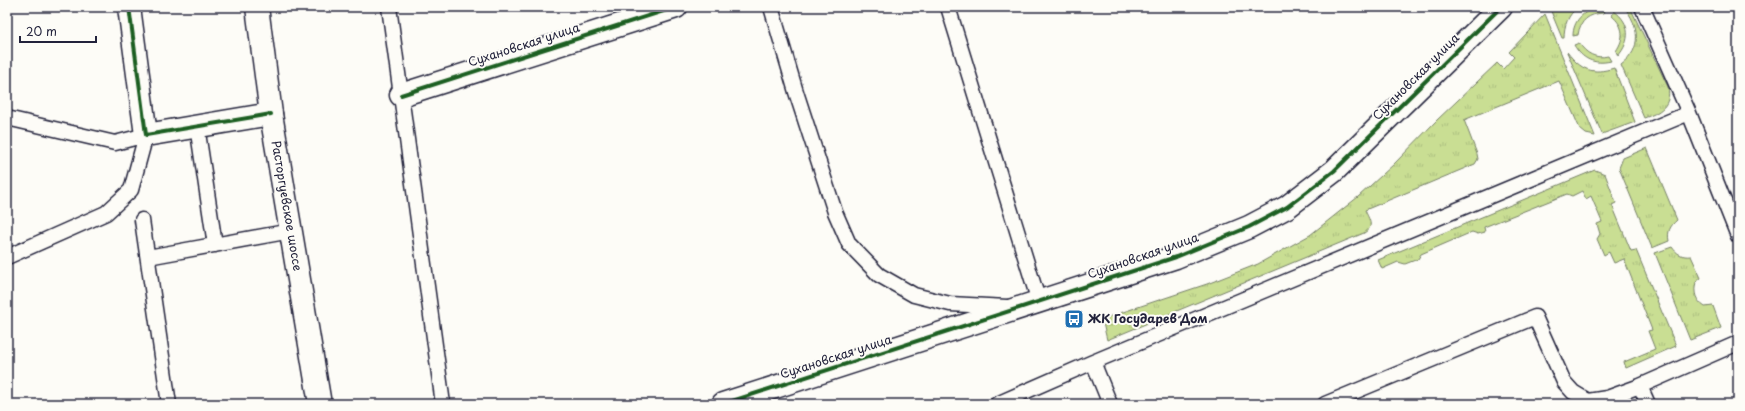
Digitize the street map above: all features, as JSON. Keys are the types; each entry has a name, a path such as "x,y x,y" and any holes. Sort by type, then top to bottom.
{"street":[{"path":"129,7 146,135 271,114"},
{"name":"Расторгуевское шоссе","path":"258,7 271,114 320,404"},
{"name":"Сухановская улица","path":"401,95 676,7"},
{"name":"Сухановская улица","path":"728,403 1176,257 1249,227 1287,207 1334,171 1501,7"}],"lane":[{"path":"389,7 443,404"},
{"path":"771,7 796,92 836,212 849,244 880,275 914,295 950,304 1030,305 948,7"},
{"path":"1642,7 1689,113 1738,236"},
{"path":"997,404 1093,362 1689,113"},
{"path":"7,118 115,143 146,135 131,190 106,213 7,257"},
{"path":"197,126 215,245"},
{"path":"142,220 169,404"},
{"path":"148,257 291,231"},
{"path":"1325,404 1535,317 1564,382 1573,392 1588,400 1608,398 1640,386 1738,343"},
{"path":"1093,362 1110,404"},
{"path":"1640,386 1648,404"}],"green space":[{"path":"1552,7 1578,7 1567,21 1564,38 1562,38 1550,9"},
{"path":"1624,7 1630,7 1668,87 1668,99 1663,108 1655,114 1644,118 1621,65 1633,52 1636,44 1633,21"},
{"path":"1597,8 1605,8 1603,13 1589,16 1581,25 1578,35 1573,36 1573,31 1577,21 1583,14"},
{"path":"1614,11 1624,21 1627,32 1625,44 1618,56 1616,51 1621,41 1622,32 1619,24 1612,16"},
{"path":"1545,14 1595,136 1586,134 1580,129 1559,81 1464,120 1477,154 1478,159 1475,164 1365,210 1370,225 1364,233 1107,340 1102,319 1207,284 1258,264 1310,235 1358,197 1394,164 1437,120 1497,63 1503,69 1514,57 1509,52"},
{"path":"1579,43 1588,53 1599,57 1608,56 1611,61 1599,62 1589,60 1577,50 1574,45"},
{"path":"1567,52 1582,67 1593,71 1614,68 1635,122 1602,134"},
{"path":"1647,148 1677,220 1670,229 1668,235 1669,241 1652,248 1619,168 1623,158"},
{"path":"1595,170 1605,174 1616,203 1612,205 1631,251 1636,250 1676,346 1626,368 1624,362 1655,349 1648,331 1652,330 1624,259 1614,263 1609,252 1604,255 1597,239 1600,234 1597,224 1602,222 1591,196 1586,199 1582,191 1572,196 1567,194 1484,227 1485,232 1478,234 1472,232 1421,254 1418,259 1405,264 1398,262 1382,269 1378,260"},
{"path":"1672,247 1680,254 1691,256 1701,278 1696,282 1696,296 1699,302 1705,307 1713,306 1721,328 1690,340 1655,253"}],"cycle path":[{"path":"129,7 146,135 271,114"},
{"path":"401,95 676,7"},
{"path":"723,404 1176,257 1249,227 1287,207 1334,171 1501,7"}],"place":[{"name":"ЖК Государев Дом","path":"1074,319"}]}
